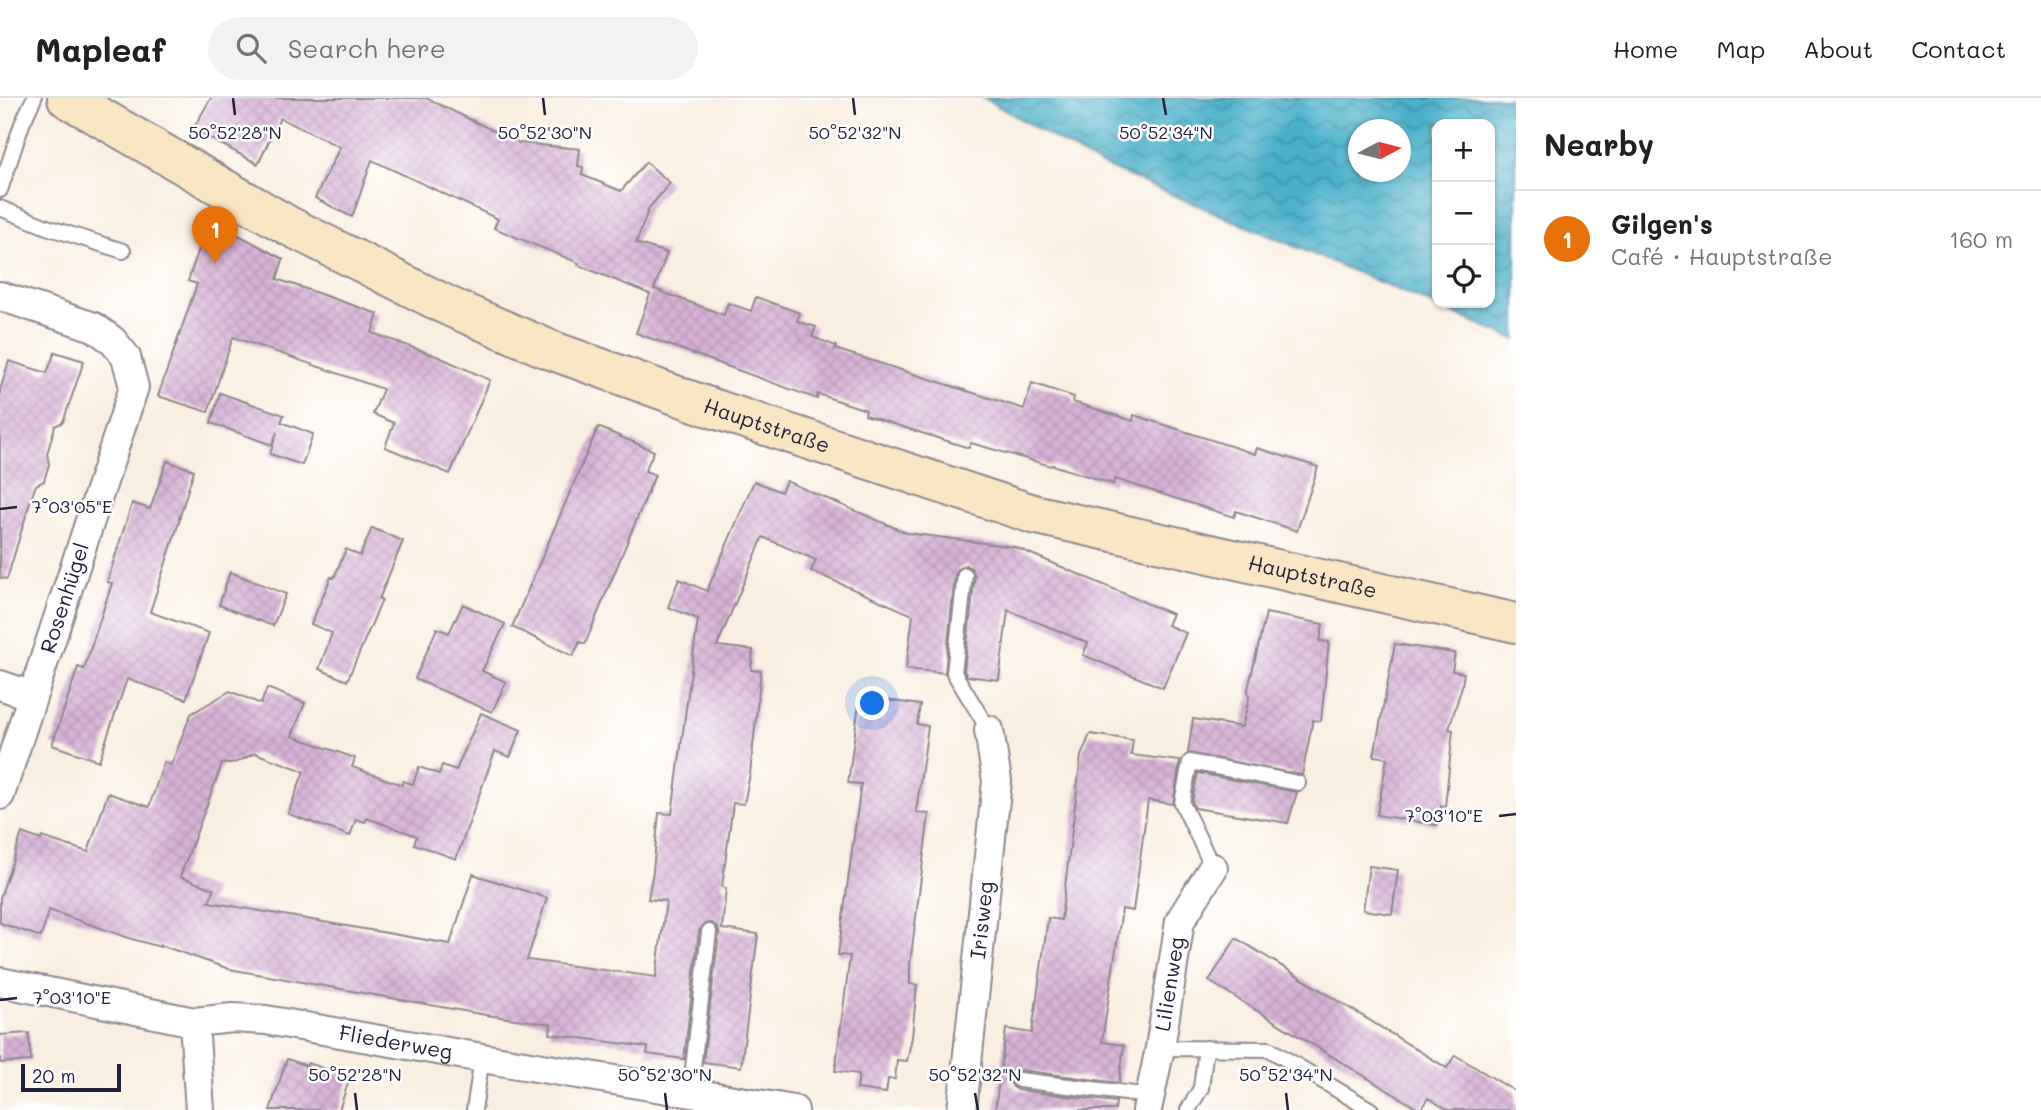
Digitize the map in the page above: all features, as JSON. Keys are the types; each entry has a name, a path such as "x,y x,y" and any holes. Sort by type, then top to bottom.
{"main road":[{"name":"Hauptstraße","path":"67,98 289,226 426,295 548,349 627,378 1033,514 1516,623"}],"street":[{"name":"Rosenhügel","path":"0,296 94,327 112,340 126,357 134,387 0,795"},
{"path":"0,685 32,696"},
{"name":"Irisweg","path":"962,1110 997,781 989,730"},
{"name":"Lilienweg","path":"1149,1103 1180,921 1213,869"},
{"name":"Fliederweg","path":"0,982 194,1022 233,1018 266,1020 794,1110"},
{"path":"194,1022 200,1110"}],"lane":[{"path":"0,190 22,124 34,98"},
{"path":"0,208 47,227 123,251"},
{"path":"965,575 954,673 989,730"},
{"path":"1213,869 1182,803 1190,762 1298,783"},
{"path":"691,1093 709,932"},
{"path":"1160,1048 1269,1049 1371,1110"},
{"path":"1188,1110 1201,1088 1206,1048"},
{"path":"474,1110 482,1058"},
{"path":"1019,1080 1149,1103"}],"water":[{"path":"984,98 1516,98 1516,340 1440,308 1495,308 1495,119 1432,119 1432,304 1095,162"}],"building":[{"path":"211,98 426,98 519,143 580,149 578,166 583,167 582,175 621,191 646,162 670,183 649,208 636,243 667,253 654,289 724,315 728,303 751,311 756,297 800,313 797,321 816,327 812,337 836,346 835,349 1024,409 1032,383 1074,397 1073,402 1133,421 1134,415 1255,454 1257,448 1318,467 1297,531 1236,511 1234,517 1115,479 1113,484 971,443 969,448 865,415 866,410 818,394 817,399 636,333 650,294 494,228 498,219 372,160 352,217 315,198 340,147 280,118 258,164 193,129"},
{"path":"209,219 283,259 277,279 378,314 372,333 439,357 490,380 450,474 385,447 394,423 373,414 383,389 233,337 208,412 158,396 197,284 188,281"},
{"path":"55,352 84,361 63,422 55,426 47,454 49,464 44,481 36,485 7,579 0,578 0,390 9,361 47,373"},
{"path":"220,393 284,415 281,422 313,434 302,465 270,454 277,432 272,445 211,423"},
{"path":"598,427 654,451 645,471 655,475 585,644 580,642 573,656 512,627"},
{"path":"167,461 194,470 150,612 209,633 186,699 127,679 99,761 52,745 78,667 84,669 112,583 107,582 132,503 150,509"},
{"path":"754,481 781,492 786,481 907,533 1015,547 1172,614 1167,625 1186,633 1163,688 1083,655 1088,643 1008,610 999,680 967,676 964,671 975,575 971,568 965,565 955,574 945,673 906,669 913,615 811,571 816,560 763,537 717,646 753,650 751,670 761,671 750,774 744,804 733,803 722,887 726,888 722,929 758,934 741,1067 703,1062 719,933 718,928 711,923 705,924 699,931 684,1059 647,1054 648,1047 550,1034 551,1024 229,969 49,910 41,937 0,923 0,898 22,833 88,852 108,793 149,807 164,762 171,765 191,714 230,691 261,704 267,688 305,703 292,736 355,758 352,767 402,785 403,781 413,784 419,767 439,774 442,765 456,770 481,713 521,730 510,757 495,751 456,859 414,844 417,836 367,818 365,822 356,819 350,836 288,814 304,771 255,753 237,762 222,764 180,877 214,889 209,902 450,944 473,874 547,898 527,960 656,977 666,901 648,899 659,813 672,814 698,619 668,607 679,579 707,591"},
{"path":"372,528 403,541 379,599 382,600 347,681 319,669 332,633 311,624 346,549 360,556"},
{"path":"230,572 286,594 273,626 219,605"},
{"path":"463,604 505,624 482,671 506,682 492,712 415,679 437,628 449,633"},
{"path":"1266,613 1323,624 1320,641 1329,642 1321,721 1313,720 1302,775 1188,753 1193,719 1242,727"},
{"path":"1395,644 1455,653 1452,671 1464,673 1449,729 1453,730 1445,807 1441,806 1437,825 1377,815 1387,758 1374,756"},
{"path":"860,696 920,705 917,724 928,726 916,812 929,814 910,964 910,984 917,985 912,1037 907,1061 897,1060 895,1079 888,1079 886,1093 857,1089 859,1074 835,1071 850,956 838,955 861,784 848,783"},
{"path":"1090,734 1133,740 1131,755 1180,761 1173,804 1148,800 1133,911 1122,909 1102,1042 1124,1045 1119,1083 1020,1070 1012,1074 1009,1080 1018,1090 1116,1102 1115,1110 995,1110 1006,1029 1032,1033 1048,918 1061,920 1081,756"},
{"path":"1198,773 1297,792 1288,823 1195,808 1192,802"},
{"path":"1369,866 1398,870 1392,914 1363,910"},
{"path":"1236,938 1447,1068 1455,1055 1516,1092 1516,1110 1448,1110 1428,1098 1420,1110 1251,1007 1209,981"},
{"path":"29,1033 31,1061 0,1063 0,1035"},
{"path":"287,1059 350,1077 339,1110 270,1110"}],"place":[{"name":"Gilgen's","path":"215,264"}]}
